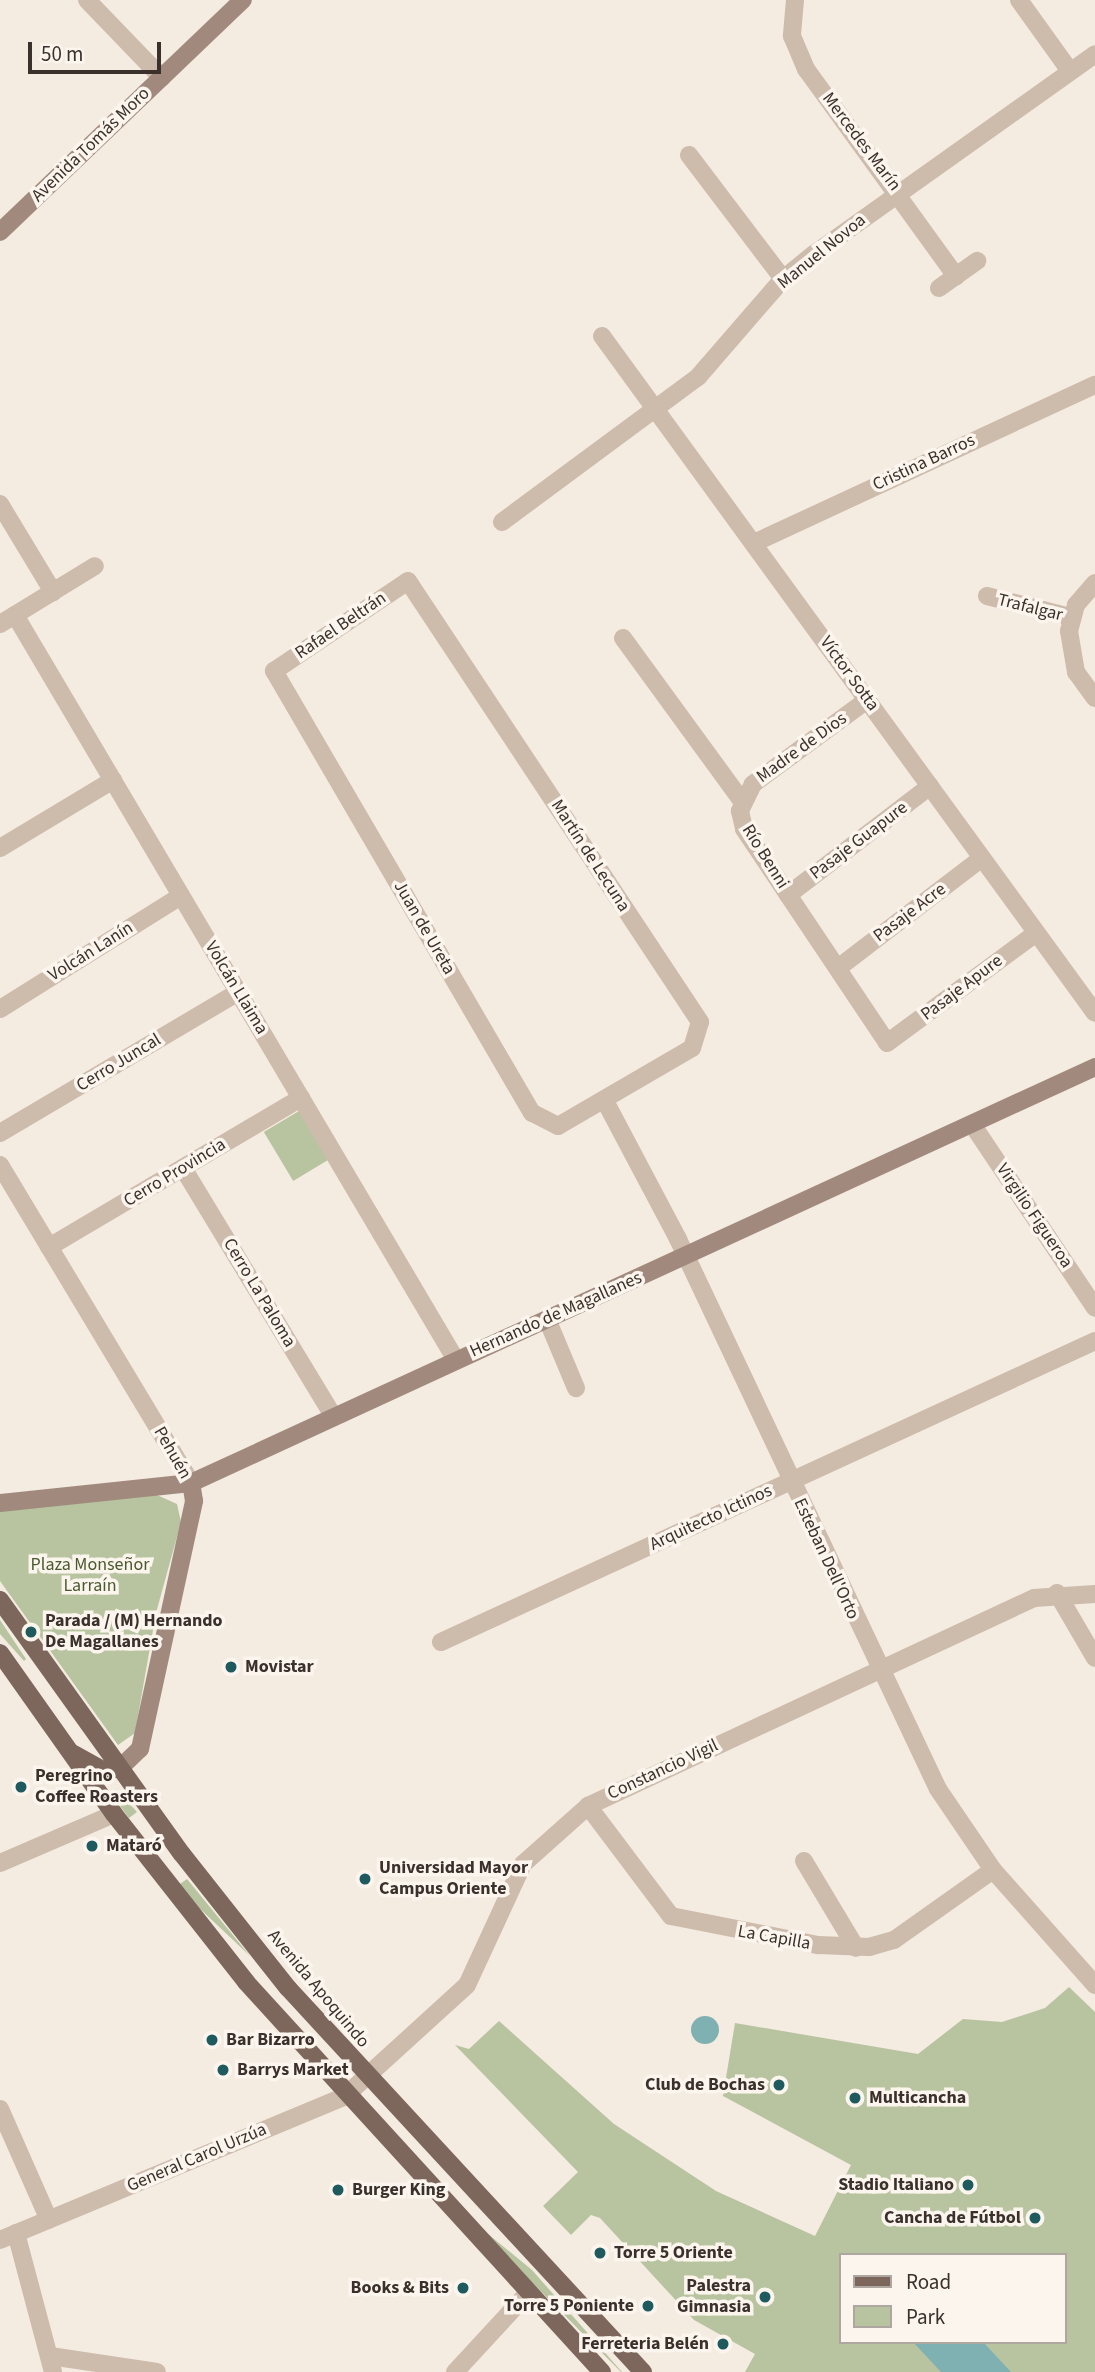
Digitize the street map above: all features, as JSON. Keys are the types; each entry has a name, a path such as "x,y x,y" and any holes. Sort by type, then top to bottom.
{"main road":[{"name":"Avenida Tomás Moro","path":"0,232 243,0"},
{"name":"Hernando de Magallanes","path":"0,1503 191,1483 1095,1067"},
{"name":"Pehuén","path":"119,1769 140,1749 194,1501 191,1483"},
{"name":"Avenida Apoquindo","path":"0,1600 119,1769 366,2080 643,2372"},
{"path":"0,1653 114,1814 344,2097 602,2372"},
{"path":"68,1750 103,1770 119,1769"}],"street":[{"path":"87,0 162,78"},
{"name":"Mercedes Marín","path":"795,0 797,53 956,276"},
{"path":"1019,0 1070,71"},
{"name":"Manuel Novoa","path":"502,522 656,410 723,354 783,279 1095,54"},
{"path":"689,155 783,279"},
{"path":"939,288 977,261"},
{"name":"Víctor Sotta","path":"602,336 1095,1013"},
{"name":"Cristina Barros","path":"754,543 1095,385"},
{"path":"0,504 53,592"},
{"path":"7,619 94,566"},
{"name":"Rafael Beltrán","path":"275,671 408,581"},
{"name":"Martín de Lecuna","path":"408,581 700,1022 692,1048 605,1101"},
{"path":"1070,617 1095,583"},
{"name":"Trafalgar","path":"987,596 1070,617 1072,660 1095,698"},
{"name":"Volcán Llaima","path":"7,619 113,780 456,1360"},
{"name":"Río Benni","path":"623,638 742,801 744,829 887,1044"},
{"name":"Juan de Ureta","path":"275,671 532,1113 558,1126 605,1101"},
{"name":"Madre de Dios","path":"742,801 753,784 867,700"},
{"path":"0,848 113,780"},
{"name":"Pasaje Guapure","path":"788,895 930,786"},
{"name":"Pasaje Acre","path":"838,968 982,858"},
{"name":"Volcán Lanín","path":"0,1009 181,896"},
{"name":"Pasaje Apure","path":"887,1044 1036,933"},
{"name":"Cerro Juncal","path":"0,1133 238,992"},
{"name":"Cerro Provincia","path":"49,1247 301,1098"},
{"name":"Esteban Dell'Orto","path":"605,1101 686,1256 878,1671 938,1789 993,1870 1095,1985"},
{"name":"Virgilio Figueroa","path":"972,1124 1095,1308"},
{"name":"Pehuén","path":"0,1165 191,1483"},
{"name":"Cerro La Paloma","path":"183,1168 334,1417"},
{"path":"547,1319 576,1388"},
{"name":"Arquitecto Ictinos","path":"440,1642 1095,1341"},
{"path":"1057,1592 1095,1658"},
{"name":"Constancio Vigil","path":"344,2097 366,2080 467,1985 523,1864 588,1806 878,1671 1057,1592 1095,1594"},
{"name":"La Capilla","path":"588,1806 671,1916 856,1948 905,1934 993,1870"},
{"path":"0,1863 114,1814"},
{"path":"803,1861 856,1948"},
{"name":"General Carol Urzúa","path":"8,2237 344,2097"},
{"path":"0,2109 49,2220"},
{"path":"8,2237 52,2364 157,2372"},
{"path":"455,2372 527,2294"}],"green space":[{"path":"299,1111 328,1160 293,1181 264,1132"},
{"name":"Plaza Monseñor Larraín","path":"157,1495 177,1504 181,1522 156,1613 135,1733 118,1745 0,1581 0,1511"},
{"path":"0,1620 26,1659 24,1661 0,1634"},
{"path":"116,1789 137,1812 129,1818 112,1795"},
{"path":"187,1879 250,1956 197,1906 180,1884"},
{"name":"Stadio Italiano","path":"1069,1987 1095,2012 1095,2372 745,2372 755,2354 694,2320 600,2218 591,2215 571,2235 543,2206 578,2172 455,2045 469,2049 499,2021 614,2124 716,2191 815,2236 851,2165 723,2096 735,2023 918,2054 963,2019 1002,2022 1045,2008"},
{"path":"465,2215 532,2270 622,2372 621,2372"}],"water":[{"path":"705,2016 715,2020 719,2030 715,2040 705,2044 695,2040 691,2030 695,2020"},
{"path":"915,2344 985,2344 1011,2372 941,2372"}],"place":[{"name":"Parada / (M) Hernando De Magallanes","path":"31,1632"},
{"name":"Movistar","path":"231,1667"},
{"name":"Peregrino Coffee Roasters","path":"21,1787"},
{"name":"Mataró","path":"92,1846"},
{"name":"Universidad Mayor Campus Oriente","path":"365,1879"},
{"name":"Bar Bizarro","path":"212,2040"},
{"name":"Barrys Market","path":"223,2070"},
{"name":"Club de Bochas","path":"779,2085"},
{"name":"Multicancha","path":"855,2098"},
{"name":"Stadio Italiano","path":"968,2185"},
{"name":"Burger King","path":"338,2190"},
{"name":"Cancha de Fútbol","path":"1035,2218"},
{"name":"Torre 5 Oriente","path":"600,2253"},
{"name":"Books & Bits","path":"463,2288"},
{"name":"Palestra Gimnasia","path":"765,2297"},
{"name":"Torre 5 Poniente","path":"648,2306"},
{"name":"Ferreteria Belén","path":"723,2344"}]}
